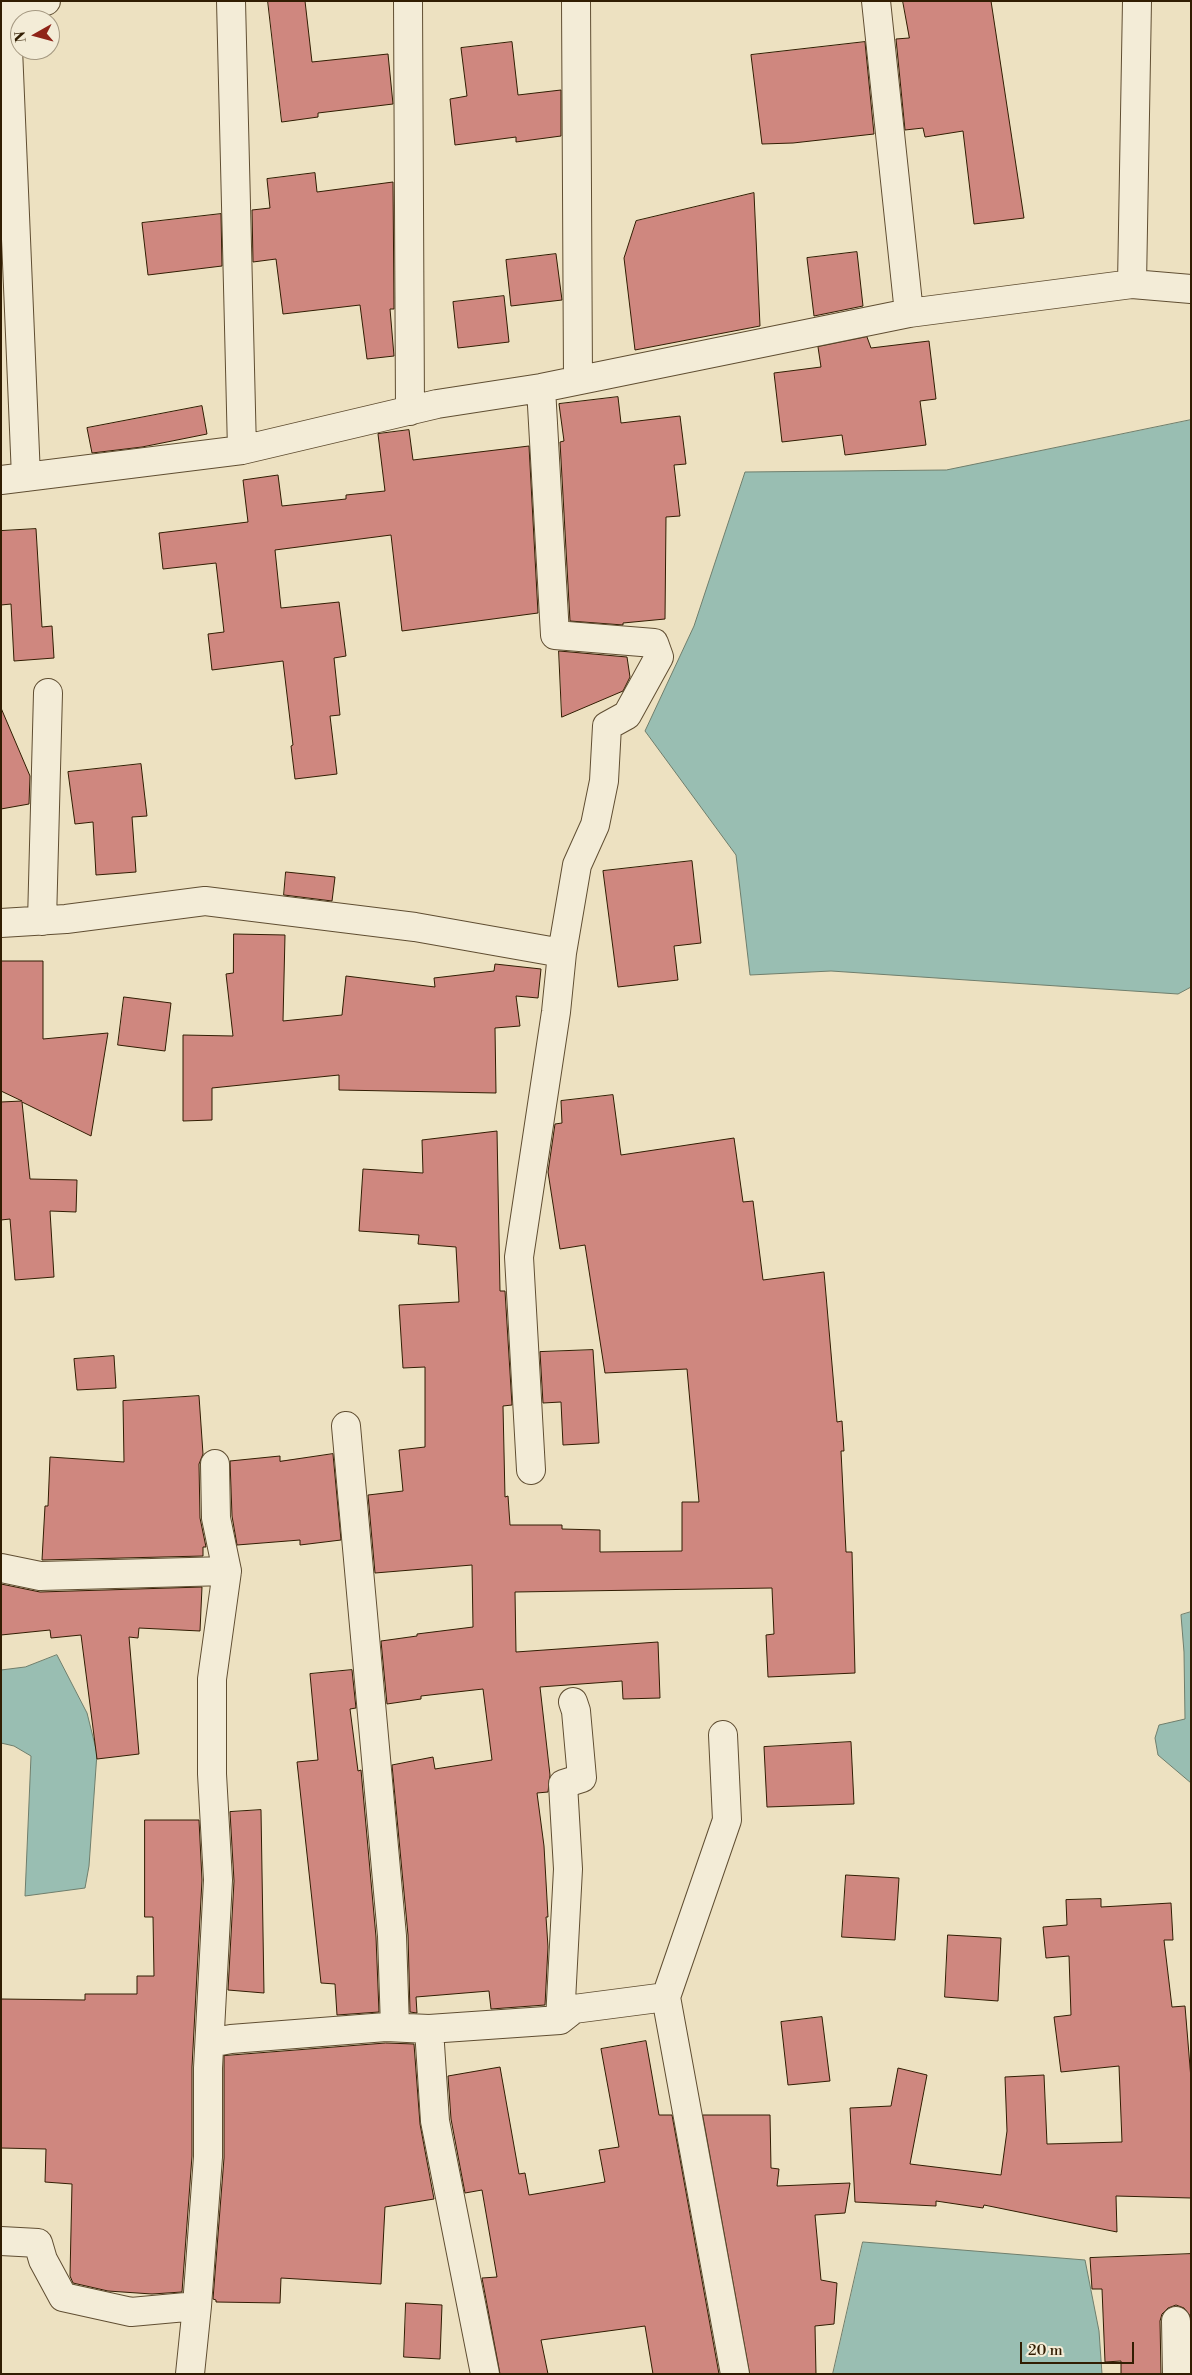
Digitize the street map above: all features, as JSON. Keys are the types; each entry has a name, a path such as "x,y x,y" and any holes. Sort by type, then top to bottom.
{"street":[{"path":"46,1 5,4 13,479 242,450 437,404 541,388 909,313 1132,284 1191,289"},
{"path":"231,1 242,450"},
{"path":"408,1 410,411"},
{"path":"576,1 578,380"},
{"path":"876,1 909,313"},
{"path":"1132,284 1137,1"},
{"path":"531,1470 519,1257 556,1012 562,954 577,866 595,825 604,781 607,726 627,715 658,657 654,643 555,635 541,388"},
{"path":"42,921 48,694"},
{"path":"1,923 42,921 205,901 414,927 562,954"},
{"path":"346,1426 392,1936 395,2027"},
{"path":"190,2374 208,2157 210,2044 218,1880 212,1774 212,1679 227,1571 216,1518 216,1464"},
{"path":"1,1568 40,1576 227,1571"},
{"path":"560,2020 568,1868 563,1784 582,1778 576,1711 573,1702"},
{"path":"724,1735 727,1820 666,1997 735,2374"},
{"path":"210,2044 231,2039 395,2027 429,2029 560,2020 574,2009 666,1997"},
{"path":"429,2029 435,2121 485,2374"},
{"path":"1,2241 38,2243 43,2260 63,2297 131,2312 197,2306"},
{"path":"1176,2321 1177,2374"}],"water":[{"path":"1191,420 1191,987 1178,994 831,971 750,975 736,855 645,731 694,626 745,472 946,470"},
{"path":"1191,1612 1191,1783 1158,1755 1155,1738 1159,1725 1185,1719 1184,1652 1181,1615"},
{"path":"57,1655 87,1713 97,1753 89,1866 85,1888 25,1896 31,1756 14,1746 1,1743 1,1670 25,1667"},
{"path":"863,2242 1085,2260 1099,2331 1102,2374 833,2374"}],"building":[{"path":"268,1 305,1 312,62 388,54 393,104 318,113 318,117 282,122"},
{"path":"903,1 991,1 1024,218 974,224 963,131 925,137 923,128 905,130 896,39 909,38"},
{"path":"512,42 518,95 561,90 561,136 516,142 516,137 455,145 450,99 467,96 461,48"},
{"path":"865,42 874,134 793,143 762,144 751,55"},
{"path":"315,173 317,192 393,182 394,309 390,309 394,356 367,359 360,305 283,314 276,259 253,262 252,210 270,208 267,179"},
{"path":"754,193 760,326 635,350 624,258 636,221"},
{"path":"221,214 222,266 148,275 142,223"},
{"path":"857,252 863,306 814,316 807,258"},
{"path":"556,254 562,300 511,306 506,260"},
{"path":"504,296 509,342 458,348 453,302"},
{"path":"867,337 871,348 929,341 936,399 920,401 926,445 845,455 842,435 782,442 774,373 821,367 818,347"},
{"path":"618,397 621,423 680,416 686,464 674,465 680,516 666,517 665,619 623,623 623,625 570,621 560,442 564,441 559,404"},
{"path":"202,406 207,434 142,447 92,453 87,428"},
{"path":"409,430 413,460 529,446 538,613 402,631 391,535 275,550 281,608 339,602 346,656 334,658 340,715 330,716 337,774 295,779 283,661 212,670 208,634 224,632 216,563 163,569 159,533 248,522 243,480 278,475 282,506 346,499 346,495 385,491 378,434"},
{"path":"36,529 42,627 52,626 54,658 14,661 11,604 1,605 1,531"},
{"path":"559,651 627,657 630,677 623,691 562,717"},
{"path":"1,708 30,776 29,804 1,809"},
{"path":"141,764 147,816 132,817 136,872 96,875 93,822 75,824 68,772"},
{"path":"692,861 701,943 674,946 678,980 618,987 603,871"},
{"path":"286,872 335,877 332,901 284,895"},
{"path":"234,934 285,935 283,1021 342,1015 346,976 435,987 434,978 494,971 495,964 541,969 538,998 516,996 520,1026 495,1028 496,1093 339,1090 339,1075 212,1088 212,1120 183,1121 183,1035 233,1036 226,974 233,973"},
{"path":"1,961 43,961 43,1039 108,1033 91,1136 22,1102 30,1179 77,1180 76,1212 50,1211 54,1277 15,1280 10,1219 1,1220 1,1102 22,1101 1,1091"},
{"path":"124,997 171,1003 165,1051 118,1045"},
{"path":"613,1095 621,1155 734,1138 743,1202 753,1201 763,1280 824,1272 837,1422 842,1421 844,1451 841,1451 846,1552 852,1552 855,1673 768,1677 766,1635 774,1634 772,1588 515,1592 516,1652 658,1642 660,1698 623,1699 622,1681 540,1687 550,1775 548,1792 537,1793 544,1846 548,1917 546,1917 548,1947 545,2005 491,2009 489,1991 416,1997 417,2013 410,2012 408,1935 392,1765 433,1757 435,1769 492,1760 483,1689 421,1696 421,1699 387,1704 381,1641 417,1636 417,1634 473,1627 472,1565 375,1573 368,1495 403,1491 399,1450 425,1447 425,1367 403,1368 399,1305 459,1302 456,1247 418,1244 419,1235 359,1231 363,1169 423,1173 422,1140 497,1131 500,1291 505,1291 512,1405 503,1406 505,1497 508,1496 510,1525 562,1525 562,1529 600,1530 600,1552 682,1551 682,1502 699,1502 687,1369 605,1373 585,1245 560,1249 548,1172 555,1124 562,1123 561,1101"},
{"path":"593,1350 599,1443 563,1445 561,1402 543,1403 540,1352"},
{"path":"114,1356 116,1388 77,1390 74,1359"},
{"path":"199,1396 203,1454 199,1464 200,1518 206,1547 203,1547 203,1556 42,1560 45,1506 48,1506 50,1457 124,1462 123,1401"},
{"path":"333,1454 341,1540 300,1545 300,1540 237,1545 232,1516 230,1461 280,1456 280,1461"},
{"path":"1,1584 40,1592 202,1587 200,1631 139,1628 138,1638 129,1637 139,1754 97,1759 81,1635 51,1638 50,1630 1,1635"},
{"path":"352,1670 356,1708 350,1709 358,1771 361,1770 376,1937 379,2012 337,2015 335,1984 321,1983 297,1762 318,1760 310,1674"},
{"path":"851,1742 854,1804 767,1807 764,1747"},
{"path":"261,1810 264,1993 228,1990 234,1881 230,1812"},
{"path":"145,1820 199,1820 202,1880 192,2067 192,2156 182,2292 152,2294 108,2291 73,2283 70,2276 72,2184 45,2182 46,2149 1,2148 1,1999 85,2000 85,1994 137,1994 137,1976 154,1976 153,1917 145,1917"},
{"path":"846,1875 899,1878 895,1940 842,1937"},
{"path":"1101,1899 1101,1907 1171,1903 1173,1940 1164,1940 1172,2007 1185,2006 1191,2079 1191,2198 1116,2196 1117,2232 984,2205 983,2208 936,2201 936,2206 855,2202 850,2108 891,2106 898,2068 927,2075 910,2164 1001,2175 1007,2131 1005,2077 1044,2075 1047,2144 1122,2142 1119,2066 1061,2072 1054,2017 1071,2015 1069,1956 1046,1958 1043,1927 1067,1925 1066,1900"},
{"path":"948,1935 1001,1938 998,2001 945,1997"},
{"path":"822,2017 830,2081 788,2085 781,2022"},
{"path":"646,2041 659,2115 672,2115 719,2374 653,2374 645,2326 541,2340 548,2374 500,2374 482,2278 497,2277 482,2190 465,2193 451,2119 448,2076 500,2067 519,2174 525,2173 529,2195 605,2182 599,2150 619,2147 601,2049"},
{"path":"386,2043 414,2044 420,2124 434,2199 385,2207 381,2284 281,2278 280,2303 216,2302 213,2299 224,2158 224,2056"},
{"path":"703,2115 770,2115 771,2168 779,2169 777,2186 850,2183 845,2213 815,2215 821,2280 837,2283 834,2324 815,2326 816,2374 750,2374"},
{"path":"1191,2254 1191,2317 1184,2308 1176,2305 1168,2308 1162,2314 1160,2321 1161,2374 1121,2374 1121,2361 1105,2362 1102,2289 1092,2289 1090,2258"},
{"path":"406,2303 442,2305 440,2359 404,2357"}]}
